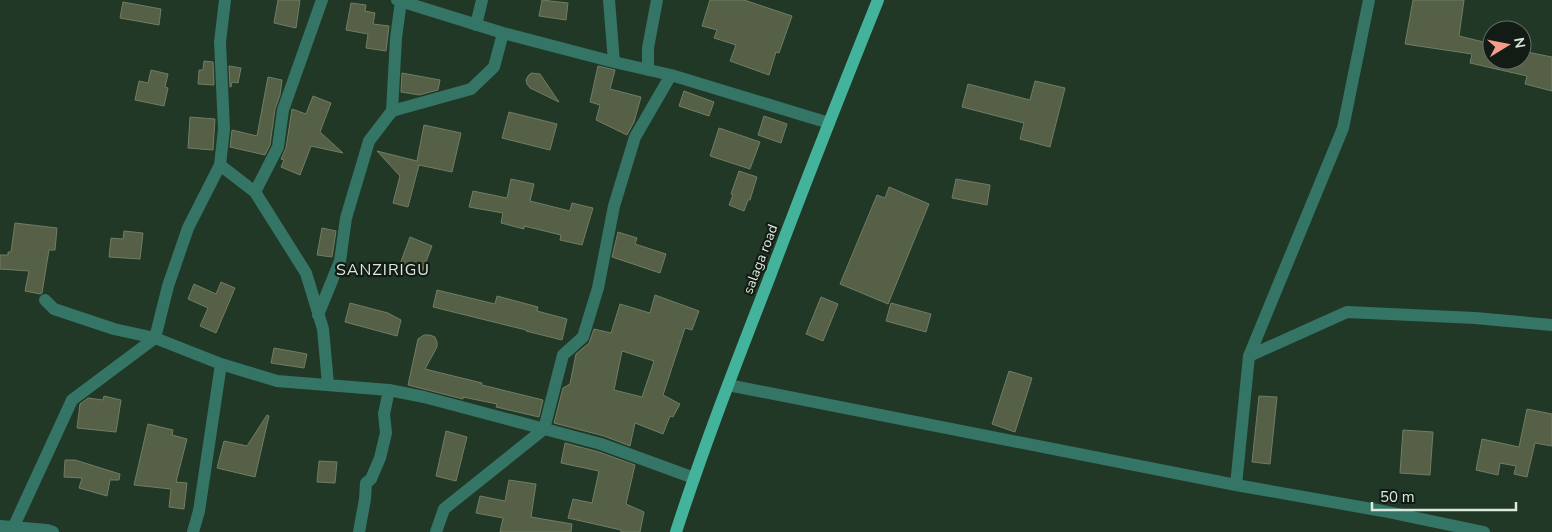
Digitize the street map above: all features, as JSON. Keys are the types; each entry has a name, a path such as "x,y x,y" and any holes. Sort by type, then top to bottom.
{"main road":[{"name":"salaga road","path":"676,532 728,385 828,123 878,0"}],"street":[{"path":"13,528 72,400 155,338 168,286 188,228 220,165 224,129 220,42 225,0"},
{"path":"255,192 278,147 283,110 322,0"},
{"path":"476,25 482,0"},
{"path":"608,0 614,62"},
{"path":"648,70 648,48 657,0"},
{"path":"1236,485 1249,356 1343,128 1369,0"},
{"path":"318,315 340,260 346,218 369,142 392,111 399,1 503,33 671,75 828,123"},
{"path":"392,111 471,89 494,66 503,33"},
{"path":"436,532 444,509 544,429 564,355 582,337 598,288 614,206 635,137 671,75"},
{"path":"220,165 255,192 306,273 322,329 328,384"},
{"path":"45,300 54,309 114,329 155,338 221,364 277,381 389,390 424,397 601,444 694,478"},
{"path":"1249,356 1347,312 1552,324"},
{"path":"193,532 199,511 221,364"},
{"path":"728,385 1236,485 1383,510 1484,532"},
{"path":"359,532 366,483 371,479 380,458 386,433 384,414 389,390"},
{"path":"0,526 53,532"}],"building":[{"path":"278,0 300,0 296,28 274,23"},
{"path":"542,0 568,3 566,20 539,16"},
{"path":"710,0 744,0 792,16 779,53 776,52 769,75 730,61 736,45 714,38 717,30 702,26"},
{"path":"1413,0 1464,0 1459,36 1482,42 1482,66 1470,63 1472,54 1405,44"},
{"path":"123,2 161,9 159,25 120,18"},
{"path":"351,3 366,5 365,11 375,13 373,24 389,26 386,51 366,48 368,34 346,30"},
{"path":"1532,53 1552,57 1552,91 1525,84 1527,76 1501,70 1532,70"},
{"path":"204,61 213,62 214,85 198,84 199,70 203,70"},
{"path":"229,66 241,68 238,83 232,82 231,87 230,87"},
{"path":"598,66 615,70 610,89 641,97 634,122 627,135 596,120 600,105 590,102"},
{"path":"151,70 168,74 165,87 168,88 164,106 135,100 139,81 148,83"},
{"path":"402,73 440,80 438,90 419,95 401,92"},
{"path":"531,73 540,74 559,102 530,88 526,80"},
{"path":"268,77 282,80 280,95 275,109 270,145 265,155 230,147 232,130 257,136"},
{"path":"1035,81 1065,88 1050,147 1020,139 1024,123 962,107 968,84 1030,100"},
{"path":"684,91 714,102 709,116 679,106"},
{"path":"313,96 331,103 320,132 343,153 311,146 300,175 281,167 284,160 281,159 286,148 292,109 306,114"},
{"path":"509,112 557,124 550,150 502,138"},
{"path":"764,116 787,124 781,143 758,135"},
{"path":"190,117 215,119 213,150 188,148"},
{"path":"424,125 461,133 452,172 419,165 408,207 393,203 400,176 377,151 417,161"},
{"path":"719,128 760,142 750,169 710,156"},
{"path":"739,171 757,177 750,200 748,200 744,211 729,205"},
{"path":"511,179 534,184 530,201 570,211 572,203 593,208 582,245 560,240 561,235 524,226 524,229 501,223 503,213 469,207 473,191 507,198"},
{"path":"956,179 990,185 987,205 952,198"},
{"path":"889,187 929,204 888,304 840,284 877,195 885,198"},
{"path":"15,223 57,228 55,250 49,250 42,293 40,294 25,291 29,271 0,269 0,255 8,255 8,252 11,252"},
{"path":"322,228 336,231 332,257 317,255"},
{"path":"124,231 143,233 140,259 109,257 111,238 123,239"},
{"path":"618,232 637,238 635,244 666,254 660,273 612,257"},
{"path":"410,237 432,246 422,272 400,264"},
{"path":"221,282 235,288 216,333 200,326 208,308 188,299 194,284 216,294"},
{"path":"437,290 495,304 497,296 538,307 537,311 567,319 562,340 433,307"},
{"path":"655,295 699,311 692,330 685,328 663,395 680,404 673,417 670,416 663,434 635,423 630,446 604,436 554,423 563,388 570,384 576,354 589,343 594,329 611,333 620,304 650,313","holes":["622,351 654,361 642,397 614,390"]},
{"path":"821,297 838,304 823,341 806,334"},
{"path":"350,303 388,313 401,320 397,336 345,322"},
{"path":"891,303 931,314 926,332 886,321"},
{"path":"424,335 435,337 437,342 437,347 425,369 543,400 539,417 496,407 497,404 463,397 463,399 408,385 418,339"},
{"path":"274,348 307,354 304,368 271,363"},
{"path":"1009,371 1032,378 1015,432 992,424"},
{"path":"104,396 121,400 116,432 77,428 80,404 88,398 103,400"},
{"path":"1259,396 1277,397 1270,464 1252,462"},
{"path":"1527,409 1552,414 1552,446 1535,443 1527,477 1514,474 1516,466 1500,463 1498,475 1476,470 1482,439 1519,447"},
{"path":"267,415 269,416 255,477 217,468 224,441 247,446"},
{"path":"148,424 173,430 172,435 187,439 176,482 187,483 184,509 169,507 171,489 134,485"},
{"path":"1403,430 1433,432 1430,475 1400,473"},
{"path":"446,431 467,437 456,481 436,476"},
{"path":"565,443 599,452 635,465 626,504 644,512 640,532 621,532 621,530 568,518 573,499 592,503 599,471 561,463"},
{"path":"65,460 75,460 120,474 119,480 110,480 107,496 79,488 82,478 64,477"},
{"path":"319,461 337,462 335,483 317,482"},
{"path":"509,480 536,484 531,517 572,524 571,532 500,532 503,518 476,513 480,496 505,501"}],"district":[{"name":"SANZIRIGU","path":"383,269"}]}
